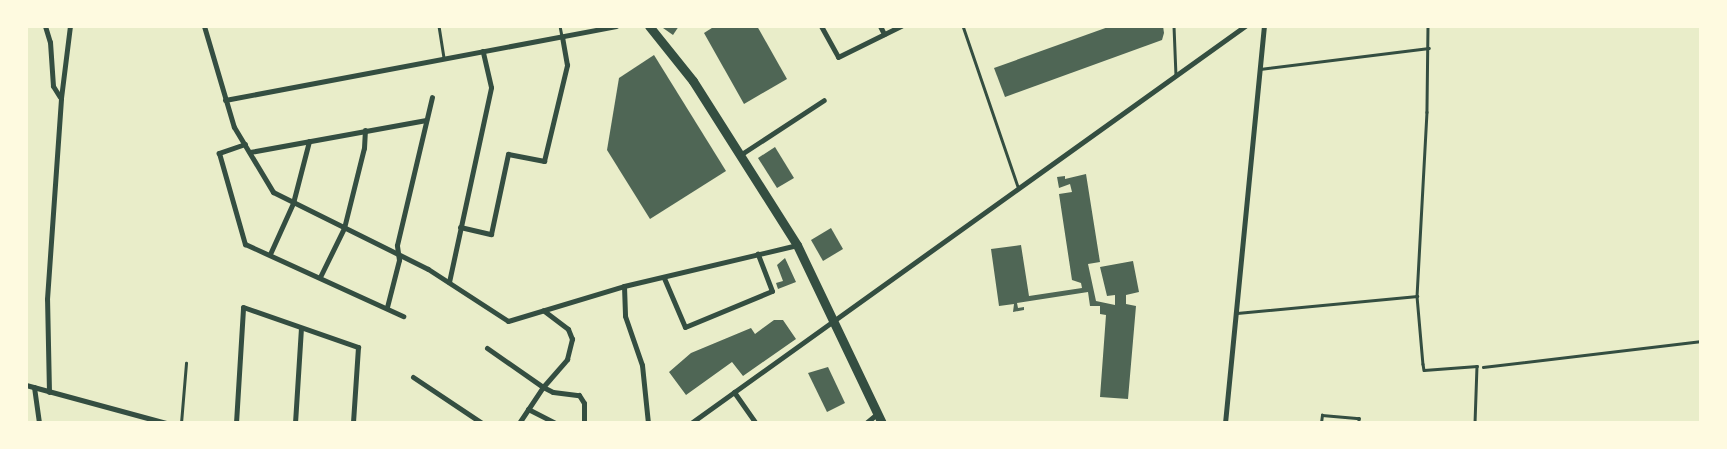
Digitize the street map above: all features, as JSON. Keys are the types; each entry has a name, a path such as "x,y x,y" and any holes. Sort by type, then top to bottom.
{"main road":[{"path":"649,26 693,81 797,245 882,423"}],"street":[{"path":"45,26 50,42 54,86 61,98"},
{"path":"49,392 47,299 61,98 70,26"},
{"path":"204,26 234,127 273,192 398,253 448,282 508,321 624,286 797,245"},
{"path":"225,100 616,26"},
{"path":"820,26 838,57 900,26"},
{"path":"880,26 884,34"},
{"path":"691,423 832,320 1245,26"},
{"path":"1226,423 1258,69 1264,26"},
{"path":"460,227 491,234 508,154 544,161 567,64 562,36"},
{"path":"448,282 491,87 483,51"},
{"path":"387,306 399,260 397,245 432,97"},
{"path":"740,155 824,100"},
{"path":"250,152 426,120"},
{"path":"320,277 344,228 364,148 365,130"},
{"path":"270,254 293,203 309,141"},
{"path":"245,144 219,153 245,244 387,306 403,316"},
{"path":"664,278 685,327 772,291 758,254"},
{"path":"624,286 625,316 642,365 648,423"},
{"path":"236,423 243,307 358,347 353,423"},
{"path":"519,423 543,387 567,359 572,339 568,330 542,310"},
{"path":"295,423 301,328"},
{"path":"487,348 543,387 553,392 579,395 584,403 584,423"},
{"path":"413,377 482,423"},
{"path":"26,385 166,423"},
{"path":"34,388 39,423"},
{"path":"734,392 756,423"},
{"path":"528,409 555,423"},
{"path":"866,423 878,414"}],"lane":[{"path":"439,26 444,58"},
{"path":"560,26 562,36"},
{"path":"963,26 1018,187"},
{"path":"1174,26 1176,75"},
{"path":"1428,26 1429,48 1418,296 1424,370 1477,366 1476,423"},
{"path":"1258,69 1429,48"},
{"path":"1236,313 1418,296"},
{"path":"181,423 186,363"},
{"path":"1321,423 1322,415 1359,418 1359,423"}],"path":[{"path":"1477,366 1701,341"}],"building":[{"path":"665,26 679,26 673,35 663,28"},
{"path":"715,26 757,26 787,79 744,104 704,33"},
{"path":"1111,26 1163,26 1164,33 1162,40 1005,97 994,68"},
{"path":"654,55 726,171 650,219 607,150 619,78"},
{"path":"775,147 794,178 777,188 758,158"},
{"path":"1086,174 1100,262 1088,264 1096,301 1115,305 1115,295 1107,296 1100,267 1133,261 1139,292 1126,295 1126,304 1136,306 1128,399 1100,397 1106,315 1100,314 1100,306 1090,306 1088,292 1017,303 1018,308 1024,307 1024,310 1013,312 1014,304 999,306 991,249 1021,245 1029,296 1082,288 1081,283 1072,280 1059,194 1072,192 1070,184 1059,188 1057,177 1065,176 1065,179"},
{"path":"831,228 843,249 823,261 811,240"},
{"path":"785,258 796,282 778,289 776,283 783,281 777,265"},
{"path":"774,320 783,320 796,339 743,376 732,362 686,395 669,372 691,353 751,328 755,334"},
{"path":"828,367 845,403 827,412 808,373"}]}
